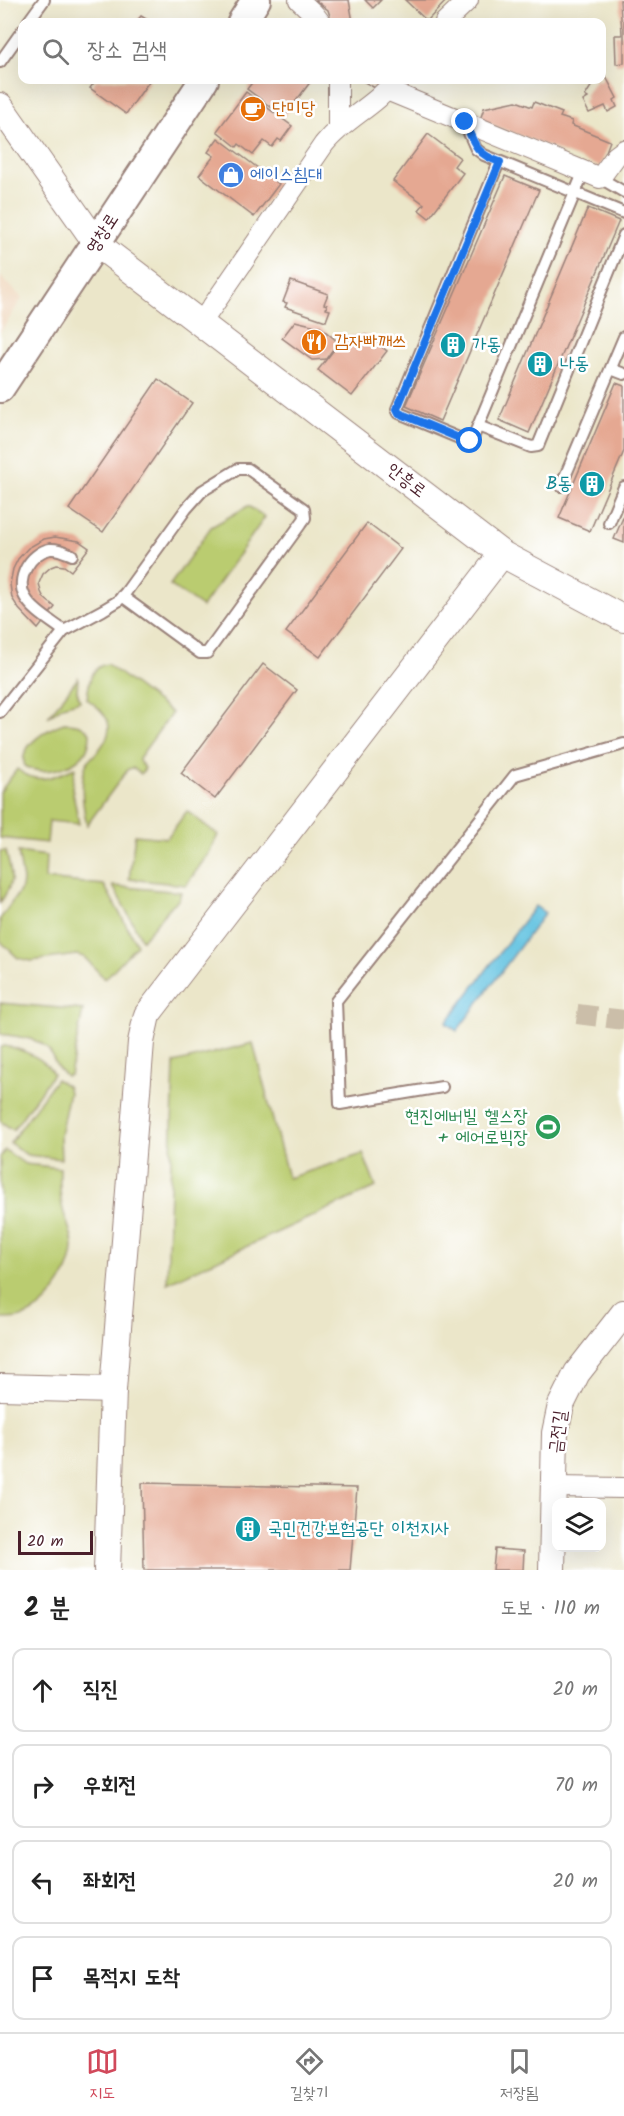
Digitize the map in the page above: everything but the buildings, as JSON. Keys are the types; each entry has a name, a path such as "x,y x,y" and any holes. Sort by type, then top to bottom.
{"main road":[{"path":"245,18 256,0"},
{"name":"영창로","path":"2,383 201,84"}],"street":[{"path":"299,0 317,18"},
{"path":"449,18 468,0"},
{"path":"338,84 338,128"},
{"path":"201,323 324,144 338,128 369,106 391,85 465,122 592,175 624,150"},
{"name":"안흥로","path":"0,106 97,243 502,554 624,619"},
{"path":"106,1570 113,1390 141,1042 147,1015 502,554"},
{"name":"금전길","path":"552,1570 555,1433 561,1405 577,1373 624,1313"},
{"path":"0,1387 113,1390"},
{"path":"555,1487 624,1488"}],"lane":[{"path":"31,18 44,0"},
{"path":"0,62 18,37"},
{"path":"465,122 476,149 484,155 624,213"},
{"path":"500,162 397,409 399,413 466,441 472,440 576,192 592,175 624,192"},
{"path":"478,426 531,447 538,446 624,235"},
{"path":"561,486 624,337"},
{"path":"611,369 624,374"},
{"path":"0,712 64,631 103,610 122,596 202,491 238,469 248,469 304,508 305,518 207,653 200,652 122,596"},
{"path":"609,523 624,487"},
{"path":"64,631 32,605 26,597 22,582 25,572 36,555 52,549 72,555"},
{"path":"442,1087 340,1104 336,1001 515,775 624,744"}],"shaded area":[{"path":"0,276 22,298 0,333"}],"green space":[{"path":"248,506 265,517 202,607 170,585 211,527"},
{"path":"107,664 172,713 139,758 145,768 141,774 133,768 128,769 87,825 83,797 85,768 88,761 103,745 109,730 106,717 87,699 89,682 93,672"},
{"path":"78,678 77,691 80,701 63,706 48,717"},
{"path":"64,723 78,725 90,733 83,755 71,764 55,770 39,770 25,766 24,759 30,745 50,729"},
{"path":"75,768 72,788 79,824 49,821 47,843 0,838 0,792 17,769 39,779 53,777"},
{"path":"187,811 218,835 209,853 186,885 129,879 135,835 167,838"},
{"path":"0,851 6,851 11,883 0,903"},
{"path":"18,852 46,856 45,879 104,885 137,945 105,979 84,957 77,955 31,961 18,958 0,941 0,919 22,888 23,880"},
{"path":"113,886 181,892 179,899 142,940"},
{"path":"0,1003 83,1010 70,1075 66,1076 59,1070 50,1052 41,1043 28,1038 0,1034"},
{"path":"253,1043 288,1178 363,1154 376,1187 167,1283 174,1063"},
{"path":"0,1047 18,1049 39,1059 50,1068 53,1074 13,1130 0,1121"},
{"path":"56,1079 67,1086 69,1092 60,1136 61,1159 27,1155 10,1143"},
{"path":"5,1150 25,1164 60,1168 61,1200 73,1245 70,1264 53,1293 39,1308 12,1319 0,1319 0,1157"}],"water":[{"path":"535,906 545,913 457,1031 446,1023"}],"tunnel":[{"path":"577,1014 624,1020"}],"place":[{"name":"단미당","path":"253,109"},
{"name":"에이스침대","path":"231,175"},
{"name":"감자빠깨쓰","path":"314,342"},
{"name":"가동","path":"453,345"},
{"name":"나동","path":"540,364"},
{"name":"B동","path":"592,484"},
{"name":"현진에버빌 헬스장 + 에어로빅장","path":"548,1127"},
{"name":"국민건강보험공단 이천지사","path":"248,1529"}],"route":[{"path":"465,122 476,149 500,162 397,411 470,441"}]}
